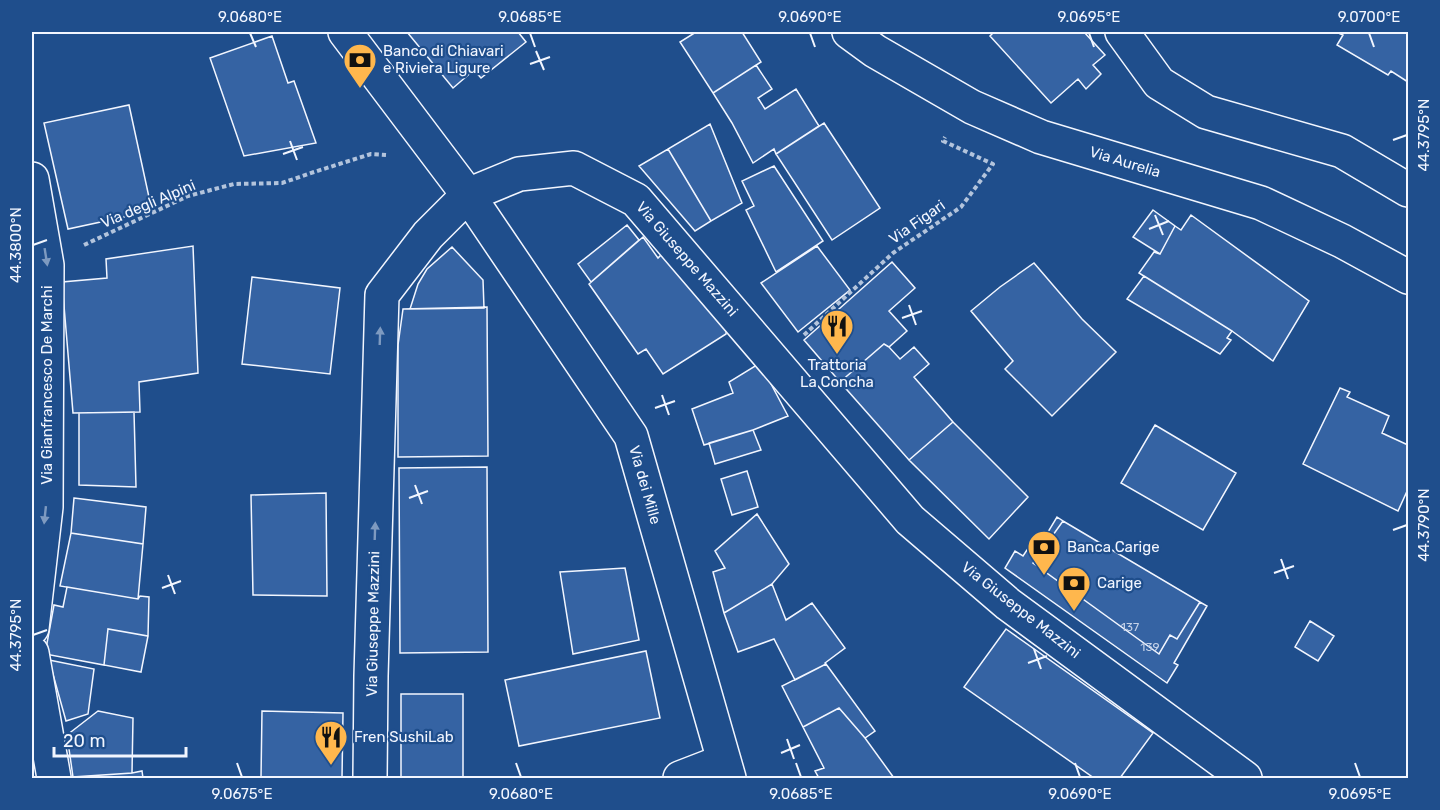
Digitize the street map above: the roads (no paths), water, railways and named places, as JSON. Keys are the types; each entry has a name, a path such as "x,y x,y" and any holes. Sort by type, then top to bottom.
{"street":[{"name":"Via dei Mille","path":"345,32 468,195 631,436 727,770"},
{"name":"Via Aurelia","path":"849,32 875,51 963,102 1041,137 1261,203 1342,241 1408,278"},
{"path":"1122,32 1159,83 1206,112 1342,152 1408,190"},
{"name":"Via Giuseppe Mazzini","path":"370,778 382,295 428,234 468,195 519,174 574,168 636,200 910,520 1008,604 1245,778"},
{"name":"Via Gianfrancesco De Marchi","path":"32,179 47,265 46,507 32,628"},
{"path":"32,653 54,778"},
{"path":"680,778 727,770"}],"place":[{"name":"Banco di Chiavari e Riviera Ligure","path":"360,89"},
{"name":"Trattoria La Concha","path":"837,355"},
{"name":"Banca Carige","path":"1044,576"},
{"name":"Carige","path":"1074,612"},
{"name":"Fren SushiLab","path":"331,766"}]}
